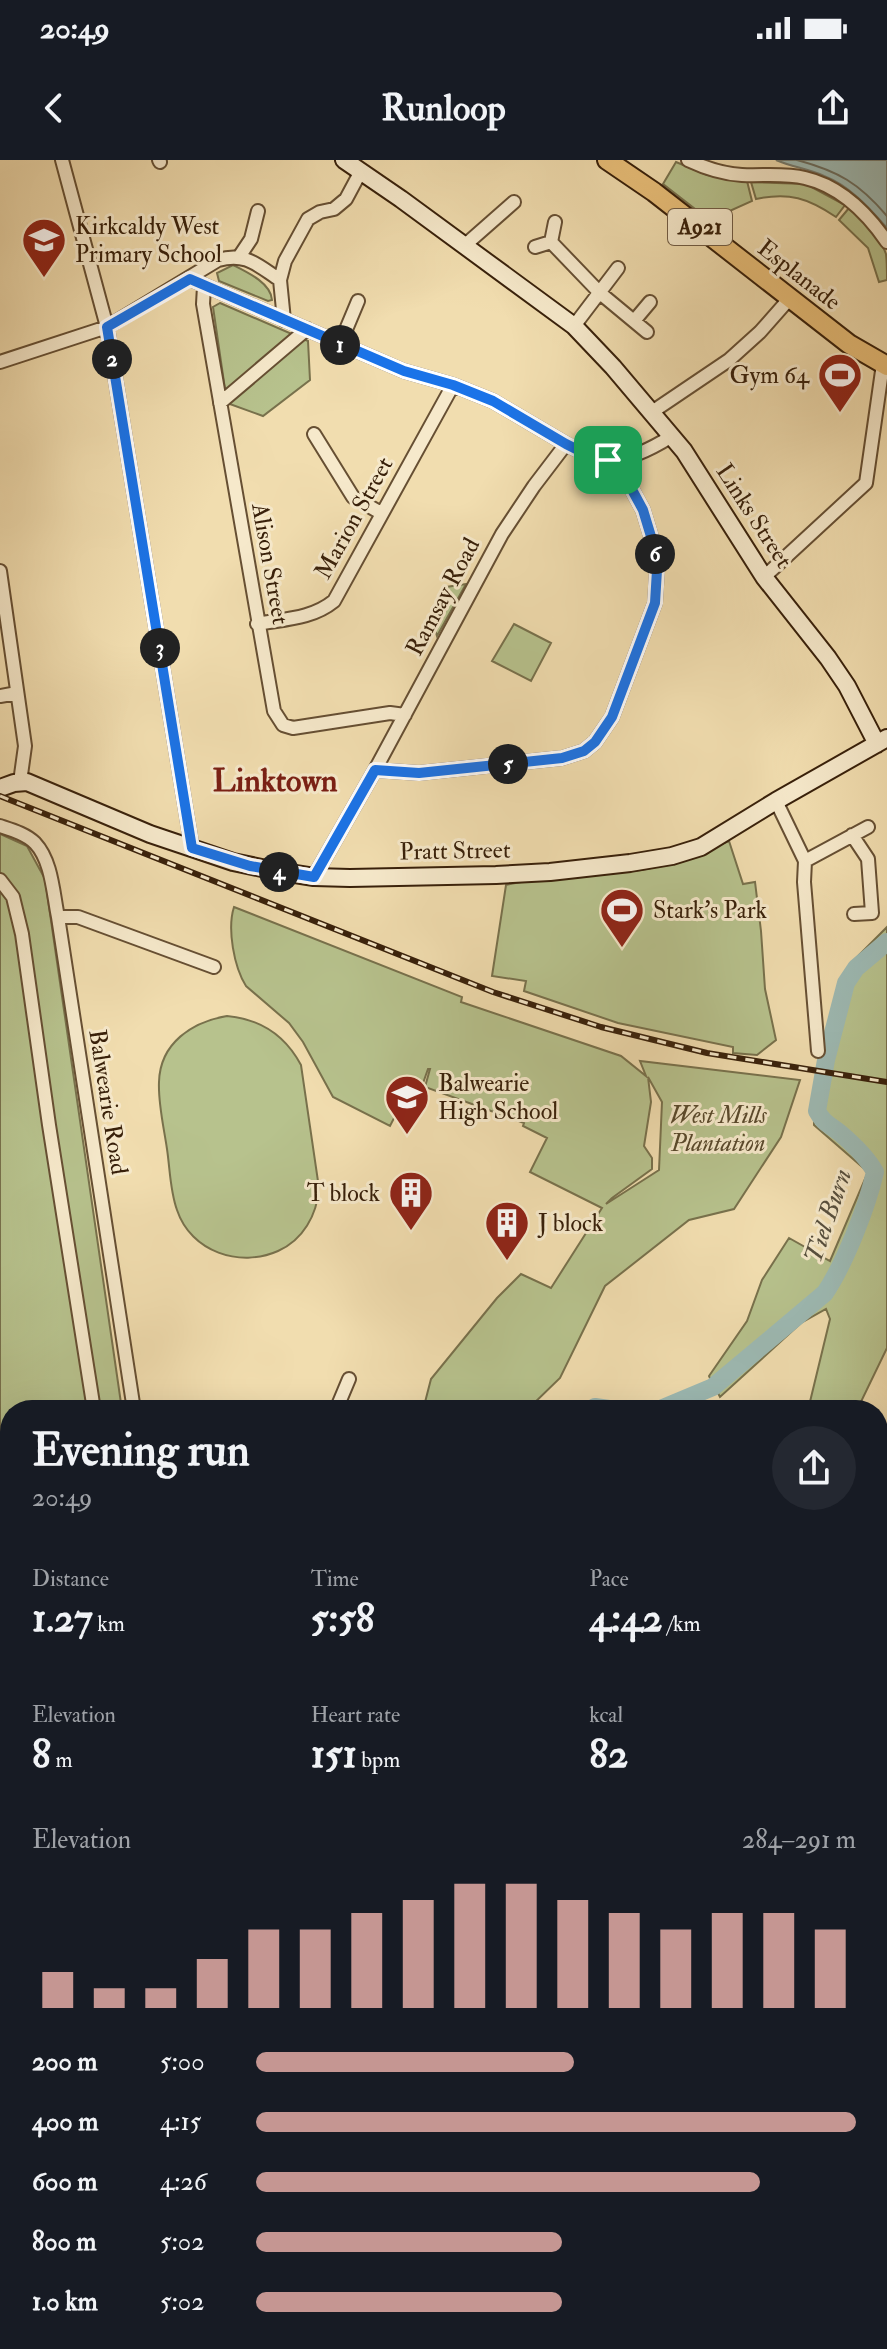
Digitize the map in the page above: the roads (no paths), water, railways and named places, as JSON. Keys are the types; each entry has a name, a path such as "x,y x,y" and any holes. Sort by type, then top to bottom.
{"main road":[{"name":"Links Street","path":"344,160 574,326 672,436 764,577 828,658 882,741"},
{"name":"Esplanade","path":"607,160 654,192 851,346 885,365"},
{"name":"Pratt Street","path":"20,782 35,785 150,834 242,864 314,877 509,874 630,863 672,856 701,847 882,741"},
{"path":"0,788 20,782"}],"street":[{"path":"62,160 107,327 192,848"},
{"path":"688,160 727,173 804,177 824,184 868,216 887,242"},
{"path":"284,320 280,280 285,261 308,219 334,209 346,199 361,171"},
{"path":"464,246 514,202"},
{"path":"239,257 251,239 258,211"},
{"path":"551,242 555,222"},
{"path":"535,247 551,242"},
{"path":"551,242 600,293 647,332"},
{"path":"0,362 107,327 218,260 233,256 247,258 280,280"},
{"path":"574,326 618,268"},
{"path":"190,279 404,371 493,401 582,452 608,460 649,450 672,436"},
{"name":"Alison Street","path":"204,286 203,304 274,711 283,725 293,728 390,713 405,715"},
{"path":"652,412 729,360 760,332 790,298"},
{"path":"340,344 358,301"},
{"path":"634,321 650,302"},
{"path":"220,403 307,329"},
{"path":"764,577 866,483 885,365"},
{"name":"Marion Street","path":"257,624 312,615 334,601 453,385"},
{"path":"314,434 353,497 381,513"},
{"name":"Ramsay Road","path":"314,877 502,534 566,444"},
{"path":"375,770 419,773 562,758 584,751 595,742 612,717 655,603 657,570 643,510 630,486 608,460"},
{"path":"0,571 25,746 20,782"},
{"path":"0,696 17,693"},
{"path":"776,801 805,861 804,882 818,1051"},
{"name":"Balwearie Road","path":"0,826 22,834 35,843 47,862 132,1400"},
{"path":"805,861 868,827"},
{"path":"852,835 868,859 872,913 854,914"},
{"path":"0,880 13,897 21,925 92,1400"},
{"path":"58,917 78,917 214,967"},
{"path":"340,1400 349,1379"}],"water":[{"path":"776,160 887,160 887,228 858,198 833,180"}],"waterway":[{"name":"Tiel Burn","path":"682,1400 713,1387 825,1293 848,1251 875,1172 859,1151 824,1121 817,1111 826,1060 846,983 856,968 887,942"}],"railway":[{"path":"0,796 493,992 601,1027 707,1053 887,1082"}],"place":[{"name":"Kirkcaldy West Primary School","path":"44,279"},
{"name":"Gym 64","path":"840,414"},
{"name":"Stark's Park","path":"622,949"},
{"name":"Balwearie High School","path":"407,1136"},
{"name":"T block","path":"411,1232"},
{"name":"J block","path":"507,1262"}],"district":[{"name":"Linktown","path":"275,781"}],"park label":[{"name":"West Mills Plantation","path":"718,1129"}]}
